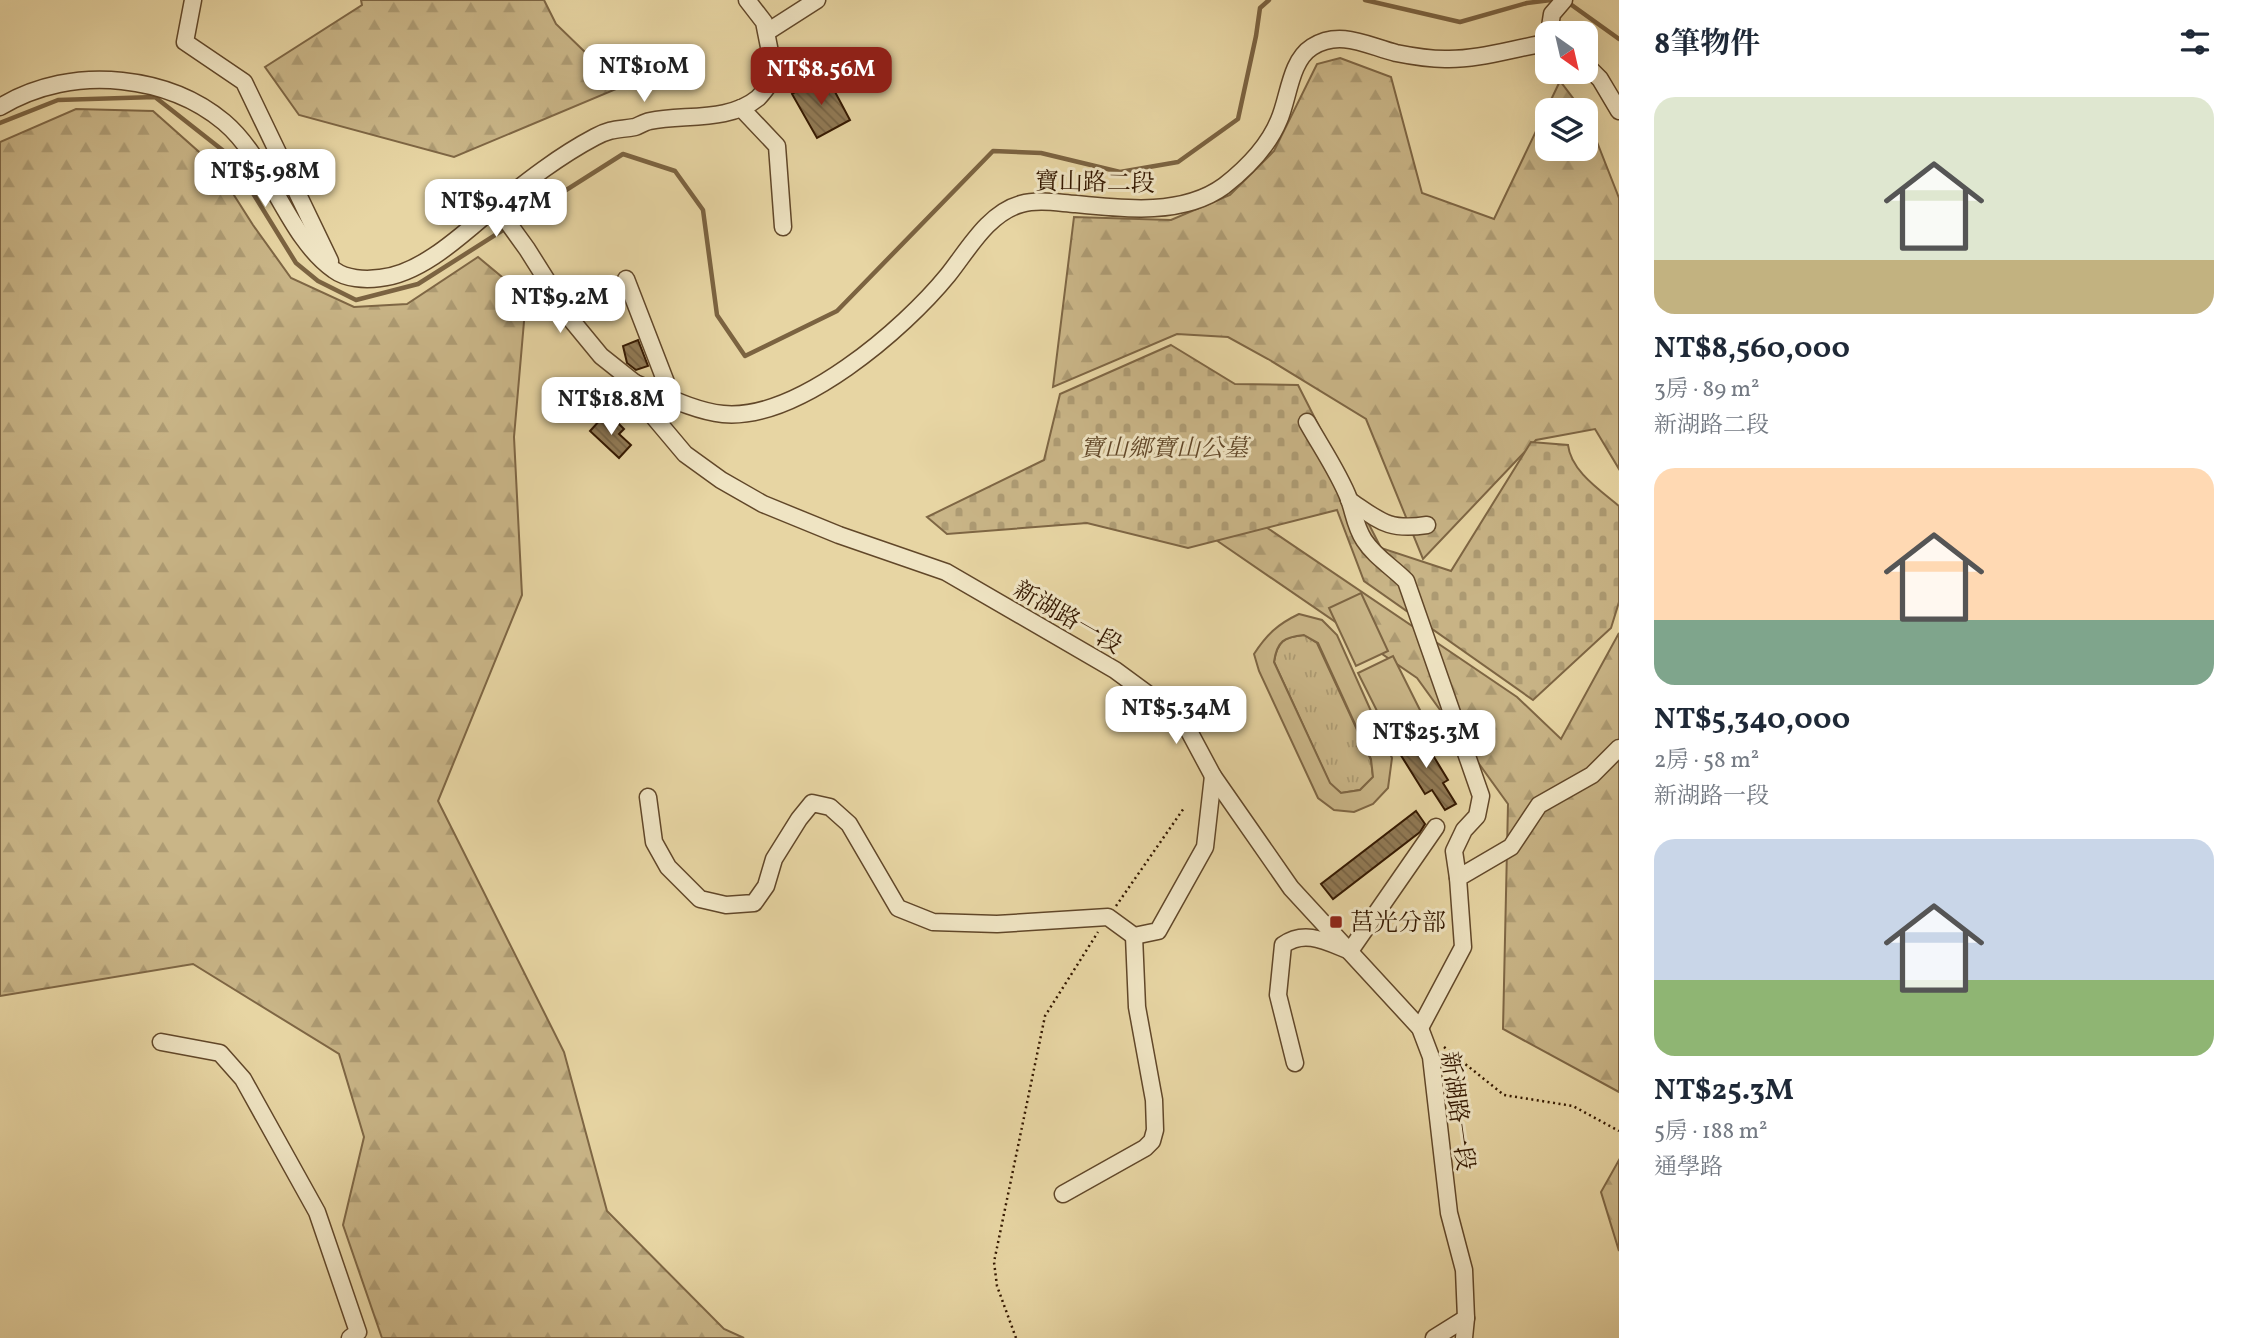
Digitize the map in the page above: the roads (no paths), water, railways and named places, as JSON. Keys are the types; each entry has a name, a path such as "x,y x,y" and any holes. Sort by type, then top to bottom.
{"street":[{"path":"193,0 185,42 244,82 335,271"},
{"path":"0,107 46,87 76,81 110,79 150,83 192,99 225,123 255,156 310,247 335,271 357,279 382,278 405,271 441,252 496,206 577,146 610,129 636,126 649,121 708,115 741,108 758,98 775,77 768,32 764,22 747,0"},
{"path":"768,32 817,0"},
{"path":"1551,21 1552,14 1561,3"},
{"name":"寶山路二段","path":"635,383 723,414 744,413 780,405 816,387 860,358 899,326 932,295 989,222 1021,204 1036,202 1148,208 1180,205 1202,198 1221,188 1246,168 1263,148 1279,121 1298,61 1312,47 1347,38 1397,53 1445,59 1479,56 1535,45"},
{"path":"1598,77 1619,111"},
{"path":"741,108 777,146 783,227"},
{"name":"新湖路一段","path":"496,206 573,322 601,356 635,383 653,416 685,454 721,480 763,504 839,535 946,572 1115,670 1183,720 1213,776 1291,888 1420,1028 1431,1056 1449,1213 1464,1270 1464,1338"},
{"path":"626,279 672,398"},
{"path":"1307,422 1349,500 1353,519 1363,539 1378,559 1392,566 1406,581 1481,796 1477,816 1464,830 1454,851 1463,947 1420,1028"},
{"path":"1349,500 1391,526 1407,528 1427,525"},
{"path":"1458,878 1511,847 1539,805 1592,775 1619,748"},
{"path":"648,797 654,842 668,867 700,899 726,905 754,903 766,886 774,859 812,803 830,807 849,824 898,908 933,922 997,924 1108,917 1134,936 1158,931 1205,847 1213,776"},
{"path":"1294,1063 1278,995 1283,945 1294,937 1315,937 1350,951 1436,827"},
{"path":"1063,1194 1145,1148 1152,1140 1155,1130 1154,1100 1137,1007 1134,936"},
{"path":"161,1042 220,1052 243,1079 317,1212 358,1332 350,1338"},
{"path":"1434,1338 1466,1318"}],"waterway":[{"path":"0,123 58,100 155,97 230,156 296,263 318,281 356,300 418,284 623,154 675,171 703,210 717,315 745,356 837,311 993,151 1041,153 1120,172 1178,162 1238,119 1260,8 1269,0"},
{"path":"1365,0 1460,22 1527,3 1551,0"},
{"path":"1566,1 1619,39"}],"place":[{"name":"莒光分部","path":"1336,922"}],"park label":[{"name":"寶山鄉寶山公墓","path":"1164,448"}]}
